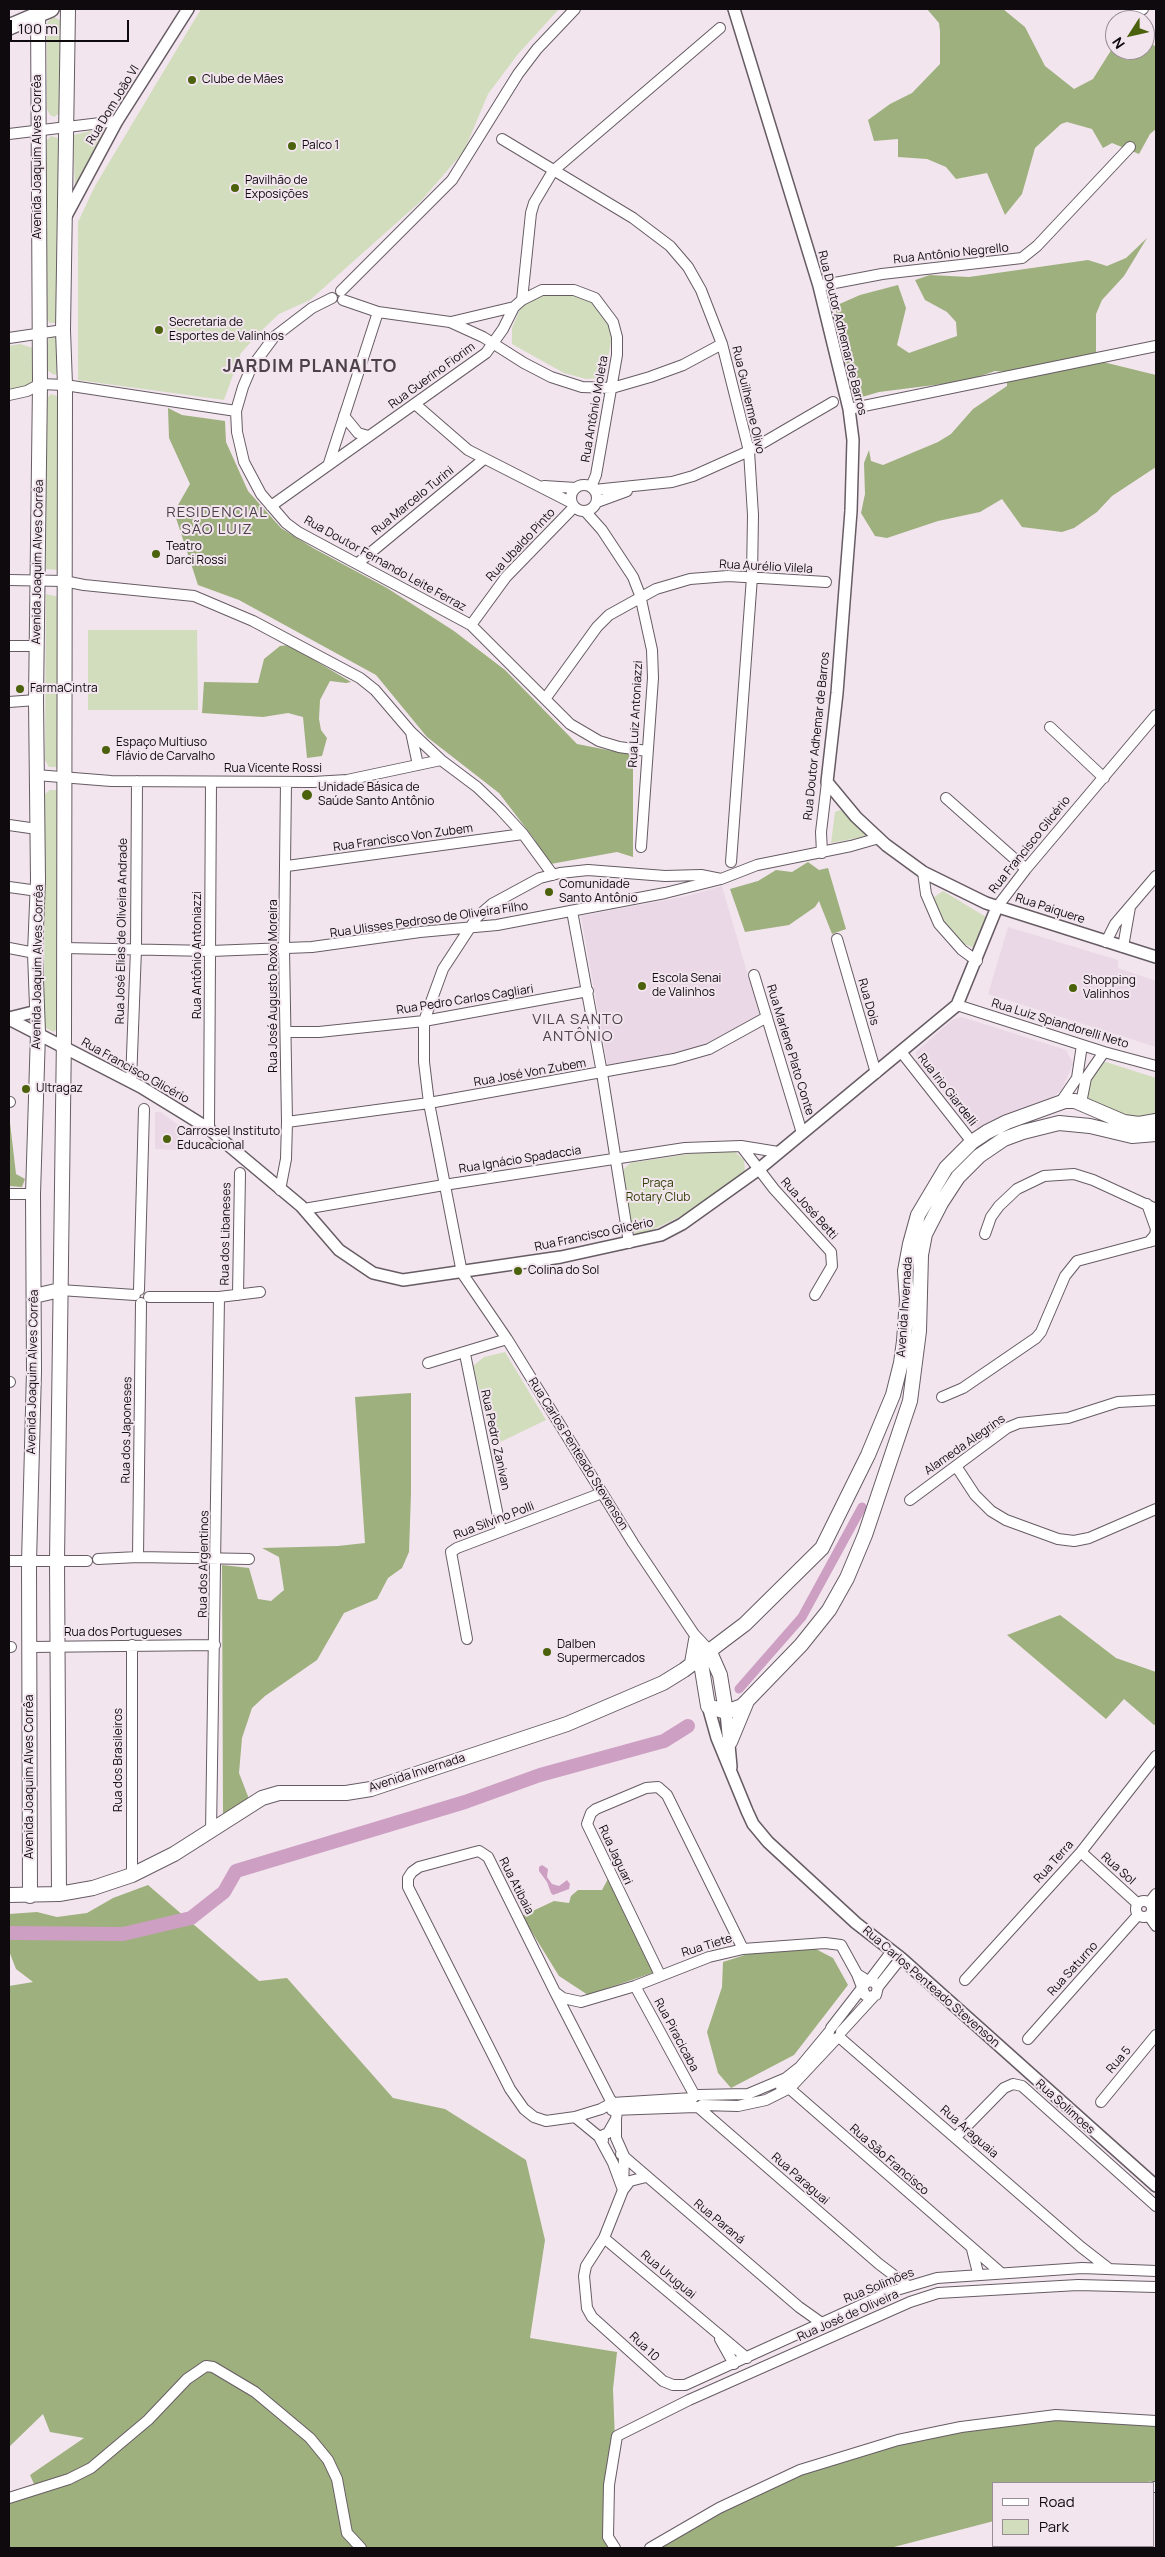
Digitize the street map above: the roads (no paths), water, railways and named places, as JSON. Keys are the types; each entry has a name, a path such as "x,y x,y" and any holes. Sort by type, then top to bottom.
{"main road":[{"path":"9,27 37,12 51,9"},
{"name":"Avenida Joaquim Alves Corrêa","path":"59,1894 57,1561 64,1046 66,385 63,330 68,9"},
{"name":"Avenida Joaquim Alves Corrêa","path":"30,1896 31,1647 29,1562 34,1371 33,1194 38,1033 35,953 38,891 36,700 40,384 37,12"},
{"name":"Avenida Invernada","path":"9,1895 59,1894 93,1888 132,1875 174,1854 262,1798 279,1793 346,1793 370,1789 566,1724 663,1683 696,1650 722,1641 756,1614 822,1548 848,1496 889,1403 901,1363 906,1300 905,1271 918,1215 946,1168 972,1142 1007,1122 1060,1103 1070,1101 1081,1103 1124,1122 1139,1124 1156,1121"},
{"path":"1059,1123 1074,1120 1080,1116 1081,1103"},
{"name":"Avenida Invernada","path":"726,1712 742,1706 802,1645 829,1610 847,1578 865,1535 910,1401 919,1331 921,1255 925,1234 941,1203 958,1177 992,1146 1024,1132 1059,1123 1090,1126 1132,1136 1156,1134"},
{"path":"34,1296 60,1290"},
{"path":"34,1371 42,1384 51,1383 59,1377"},
{"name":"Rua Carlos Penteado Stevenson","path":"696,1650 704,1678 708,1706"},
{"name":"Rua Carlos Penteado Stevenson","path":"696,1650 720,1675 726,1712"},
{"path":"730,1742 748,1700"},
{"path":"708,1706 726,1712"}],"street":[{"name":"Rua Dom João VI","path":"65,218 117,121 188,9"},
{"name":"Rua Doutor Fernando Leite Ferraz","path":"575,9 537,49 518,74 452,180 338,296 290,323 274,337 251,368 236,411 237,432 244,462 261,494 298,532 471,625 570,724 588,736 618,747 646,751"},
{"name":"Rua Doutor Adhemar de Barros","path":"734,9 818,286 849,409 853,440 852,512 837,693 821,832 822,853"},
{"name":"Rua Guerino Fiorim","path":"271,506 486,353 518,304 531,213 534,203 552,171 720,28"},
{"path":"9,134 117,121"},
{"name":"Rua Guilherme Olivo","path":"502,139 552,171 633,218 670,246 688,267 701,290 722,344 749,451 753,515 752,577 730,862"},
{"name":"Rua Antônio Negrello","path":"818,286 882,274 1022,258 1037,246 1130,147"},
{"name":"Rua Antônio Moleta","path":"450,322 518,304 535,293 550,289 574,290 594,298 609,314 617,337 617,355 592,489"},
{"path":"338,296 378,312 450,322 494,343 524,363 551,377 582,387 612,388 664,373 722,344"},
{"path":"329,463 378,312"},
{"path":"9,338 63,330"},
{"path":"849,409 1156,346"},
{"path":"9,395 26,391 40,384 66,385 236,411"},
{"path":"540,485 576,488 583,485 592,489 672,482 694,476 749,451 833,402"},
{"path":"415,404 446,433 468,450 540,485 585,512 597,502 639,486"},
{"path":"344,416 358,433 368,436"},
{"name":"Rua Marcelo Turini","path":"358,563 484,459"},
{"path":"573,505 571,495 576,488"},
{"path":"592,489 597,502"},
{"name":"Rua Ubaldo Pinto","path":"471,625 506,577 573,505"},
{"name":"Rua Luiz Antoniazzi","path":"585,512 596,522 633,577 640,596 652,650 653,678 646,751 641,847"},
{"name":"Rua Aurélio Vilela","path":"545,699 597,627 609,615 640,596 690,578 728,576 826,582"},
{"path":"9,580 37,579 64,581 98,587 189,595 229,609 366,683 411,732 441,760 477,787 523,834 553,875"},
{"path":"9,646 37,646"},
{"path":"9,702 36,700"},
{"name":"Rua Francisco Glicério","path":"9,1018 131,1082 209,1129 304,1209 339,1250 374,1273 403,1280 462,1273 561,1257 661,1235 682,1224 758,1169 902,1053 957,1005 977,961 997,907 1026,868 1156,715"},
{"path":"1050,727 1104,778"},
{"path":"411,732 418,764"},
{"name":"Rua Vicente Rossi","path":"36,775 137,781 286,782 347,780 441,760"},
{"name":"Rua José Elias de Oliveira Andrade","path":"131,1082 136,949 137,781"},
{"name":"Rua Antônio Antoniazzi","path":"209,1129 211,782"},
{"name":"Rua José Augusto Roxo Moreira","path":"280,1190 286,1159 287,1122 284,949 287,866 286,782"},
{"name":"Rua Paiquere","path":"826,782 837,797 879,838 923,872 997,907 1156,957"},
{"path":"946,798 1026,868"},
{"path":"9,825 37,830"},
{"name":"Rua Francisco Von Zubem","path":"287,866 523,834"},
{"name":"Rua Ulisses Pedroso de Oliveira Filho","path":"64,948 211,951 284,949 328,946 471,926 497,926 666,893 721,879 756,865 822,853 879,838"},
{"path":"534,851 540,878"},
{"path":"462,1273 429,1103 424,1062 424,1021 443,969 471,926 477,917 492,904 540,878 553,875 588,870 664,876 701,874 721,879"},
{"path":"923,872 926,894 939,924 962,950 977,961"},
{"path":"664,876 666,893"},
{"path":"1106,942 1115,924 1156,876"},
{"path":"9,887 38,891"},
{"path":"492,904 488,916 497,926"},
{"path":"1123,947 1130,907"},
{"path":"572,911 588,991 629,1243"},
{"name":"Rua Dois","path":"837,939 876,1073"},
{"path":"9,948 35,953"},
{"name":"Rua Marlene Plato Conte","path":"754,975 802,1133"},
{"name":"Rua Pedro Carlos Cagliari","path":"286,1032 318,1032 424,1021 588,991"},
{"name":"Rua Luiz Spiandorelli Neto","path":"957,1005 1104,1052 1156,1066"},
{"name":"Rua Francisco Glicério","path":"9,1018 37,1011"},
{"name":"Rua José Von Zubem","path":"287,1122 429,1103 602,1074 709,1050 767,1016"},
{"path":"1060,1103 1077,1078 1082,1045"},
{"path":"1081,1103 1086,1078 1104,1052"},
{"name":"Rua Irio Giardelli","path":"902,1053 972,1142"},
{"name":"Rua dos Japoneses","path":"138,1557 144,1109"},
{"path":"741,1146 758,1169"},
{"name":"Rua Ignácio Spadaccia","path":"304,1209 444,1185 685,1148 741,1146 778,1152"},
{"name":"Rua José Betti","path":"758,1169 831,1252 832,1266 815,1295"},
{"name":"Rua dos Libaneses","path":"238,1295 240,1172"},
{"path":"942,1397 963,1388 1036,1338 1041,1332 1065,1276 1078,1261 1153,1241 1156,1229 1152,1207 1093,1180 1074,1174 1044,1176 1028,1182 1004,1201 991,1217 985,1234"},
{"path":"9,1194 33,1194"},
{"name":"Rua Carlos Penteado Stevenson","path":"462,1273 508,1339 696,1650"},
{"path":"60,1290 141,1296 219,1297 260,1292"},
{"name":"Rua dos Argentinos","path":"211,1832 217,1559 219,1297"},
{"path":"428,1363 464,1354 508,1339"},
{"name":"Rua Pedro Zanivan","path":"464,1354 501,1531"},
{"name":"Alameda Alegrins","path":"910,1500 1007,1428 1019,1423 1068,1418 1118,1402 1156,1400"},
{"path":"956,1466 975,1495 991,1511 1006,1520 1058,1539 1074,1541 1089,1538 1156,1509"},
{"name":"Rua Silvino Polli","path":"467,1639 451,1552 602,1493"},
{"path":"98,1559 138,1557 249,1559"},
{"path":"9,1561 87,1561"},
{"name":"Rua dos Brasileiros","path":"132,1645 132,1875"},
{"name":"Rua dos Portugueses","path":"31,1647 214,1645"},
{"name":"Rua Carlos Penteado Stevenson","path":"708,1706 717,1738 750,1817 768,1842 856,1923 896,1954 1156,2186"},
{"name":"Rua Carlos Penteado Stevenson","path":"726,1712 731,1768"},
{"name":"Rua Terra","path":"965,1980 1081,1852 1156,1756"},
{"name":"Rua Jaguari","path":"660,1975 588,1824 591,1812 646,1788 658,1787 667,1795 743,1948"},
{"name":"Rua Atibaia","path":"575,2118 546,2121 534,2116 524,2109 510,2090 408,1887 408,1878 419,1867 475,1852 483,1853 488,1857 615,2111"},
{"name":"Rua Sol","path":"1081,1852 1138,1904"},
{"path":"1149,1903 1156,1894"},
{"path":"1149,1903 1142,1902 1138,1904 1136,1909 1138,1915 1144,1918 1149,1916"},
{"path":"1149,1903 1152,1908 1149,1916"},
{"name":"Rua Saturno","path":"1028,2039 1138,1915"},
{"path":"1149,1916 1156,1926"},
{"name":"Rua Tiete","path":"555,1992 564,1998 581,2002 635,1986 709,1957 743,1948 825,1943 841,1945 857,1974 869,1986"},
{"path":"575,2118 601,2109 615,2111 697,2101 748,2094 787,2085 800,2067 835,2033 869,1986 896,1954"},
{"name":"Rua Piracicaba","path":"635,1986 697,2101"},
{"path":"835,2033 869,1986"},
{"name":"Rua Araguaia","path":"835,2033 1081,2247 1108,2268"},
{"name":"Rua 5","path":"1101,2102 1156,2035"},
{"name":"Rua Solimoes","path":"956,2137 1004,2088 1013,2084 1022,2086 1156,2206"},
{"name":"Rua São Francisco","path":"787,2085 1000,2272"},
{"name":"Rua Paraguai","path":"697,2101 886,2270 908,2286"},
{"path":"615,2111 608,2133 599,2137 624,2190"},
{"name":"Rua Paraná","path":"615,2111 616,2138 624,2156"},
{"name":"Rua Paraná","path":"575,2118 624,2156 646,2177 799,2307 823,2324"},
{"path":"624,2156 624,2190"},
{"path":"604,2238 624,2190 630,2181 646,2177"},
{"name":"Rua 10","path":"604,2238 594,2250 584,2276 587,2308 592,2316 663,2381 673,2385 685,2385"},
{"name":"Rua Uruguai","path":"604,2238 747,2358"},
{"path":"1081,2247 1082,2268"},
{"path":"972,2249 978,2273"},
{"name":"Rua Solimões","path":"685,2385 890,2292 937,2278 978,2273 1082,2268 1156,2271"},
{"path":"886,2270 890,2292"},
{"name":"Rua José de Oliveira","path":"615,2548 608,2537 609,2485 615,2441 621,2433 689,2400 910,2302 938,2293 1078,2285 1156,2287"},
{"path":"799,2307 807,2331"},
{"name":"Rua Uruguai","path":"716,2332 734,2364"},
{"path":"9,2498 69,2479 91,2468 148,2420 187,2379 202,2368 213,2367 255,2392 310,2438 328,2460 337,2479 342,2514 348,2534 361,2548"},
{"path":"650,2548 719,2508 800,2470 898,2440 961,2427 1056,2414 1156,2421"}],"waterway":[{"path":"739,1689 802,1617 862,1507"},
{"path":"9,1933 123,1934 191,1918 224,1892 236,1871 465,1802 540,1775 664,1741 688,1726"}],"place":[{"name":"Clube de Mães","path":"192,80"},
{"name":"Palco 1","path":"292,146"},
{"name":"Pavilhão de Exposições","path":"235,188"},
{"name":"Secretaria de Esportes de Valinhos","path":"159,330"},
{"name":"Teatro Darci Rossi","path":"156,554"},
{"name":"FarmaCintra","path":"20,689"},
{"name":"Espaço Multiuso Flávio de Carvalho","path":"106,750"},
{"name":"Unidade Básica de Saúde Santo Antônio","path":"307,795"},
{"name":"Comunidade Santo Antônio","path":"549,892"},
{"name":"Escola Senai de Valinhos","path":"642,986"},
{"name":"Shopping Valinhos","path":"1073,988"},
{"name":"Ultragaz","path":"26,1089"},
{"name":"Carrossel Instituto Educacional","path":"167,1139"},
{"name":"Colina do Sol","path":"518,1271"},
{"name":"Dalben Supermercados","path":"547,1652"}],"district":[{"name":"JARDIM PLANALTO","path":"310,367"},
{"name":"RESIDENCIAL SÃO LUIZ","path":"217,522"},
{"name":"VILA SANTO ANTÔNIO","path":"578,1028"}],"park label":[{"name":"Praça Rotary Club","path":"658,1191"}]}
